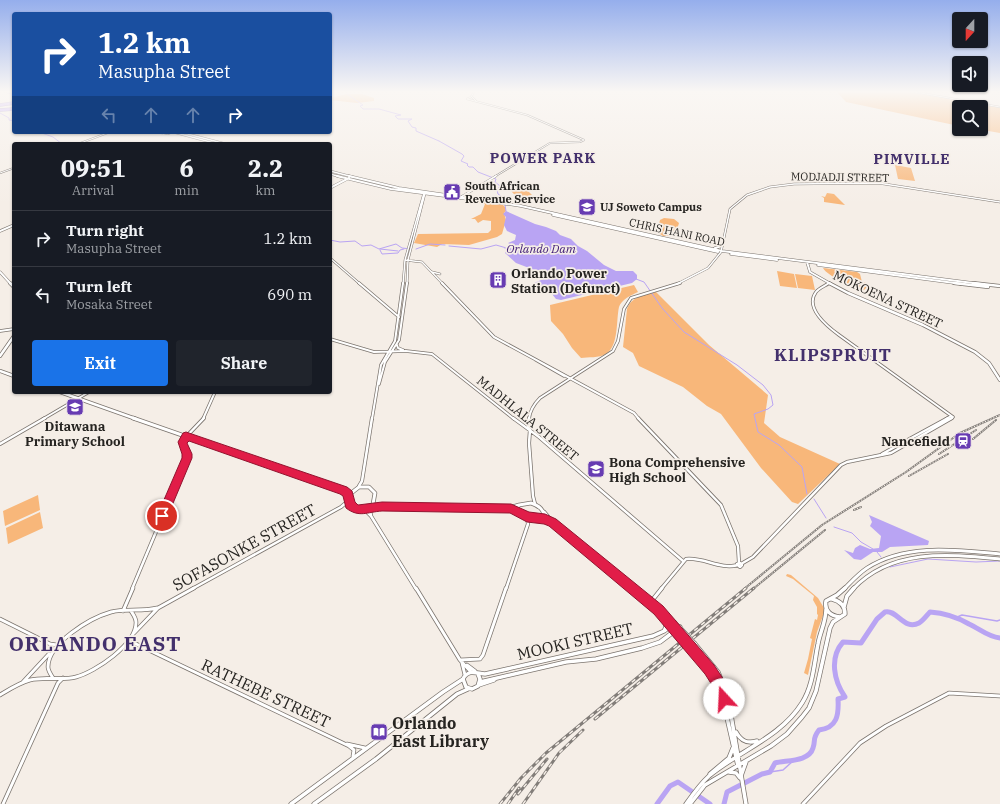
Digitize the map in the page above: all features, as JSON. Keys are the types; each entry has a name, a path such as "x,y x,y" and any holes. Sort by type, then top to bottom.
{"main road":[{"path":"180,134 209,142"},
{"path":"188,134 218,142"},
{"path":"332,173 342,177 426,193"},
{"path":"332,173 353,180 379,186 421,194 426,193"},
{"path":"342,177 344,178 343,181"},
{"path":"332,187 349,178"},
{"path":"343,181 353,180"},
{"name":"CHRIS HANI ROAD","path":"426,193 512,204 721,252 1000,287"},
{"name":"CHRIS HANI ROAD","path":"558,215 710,248 721,252"},
{"path":"0,230 12,225"},
{"path":"710,248 722,246"},
{"name":"CHRIS HANI ROAD","path":"807,263 874,270 1000,287"},
{"name":"MOKOENA STREET","path":"807,263 810,272 829,283 923,325 967,348 989,366 1000,381"},
{"path":"874,270 881,268 890,272"},
{"path":"0,272 12,285"},
{"path":"982,284 990,283"},
{"path":"0,356 12,339"},
{"path":"0,372 12,375"},
{"path":"66,394 344,491 348,493 350,505"},
{"path":"359,487 366,487 374,491 376,496 375,501 369,507"},
{"name":"SOFASONKE STREET","path":"349,499 354,490 359,487"},
{"path":"344,491 354,490"},
{"path":"375,501 382,506"},
{"name":"SOFASONKE STREET","path":"509,508 528,503 536,505 553,523 674,624 675,632 696,653 713,674 720,687 724,699 733,746 737,756"},
{"name":"SOFASONKE STREET","path":"350,505 356,509 382,506 509,508 518,511 527,517 553,523"},
{"path":"518,511 517,508 519,505"},
{"path":"540,519 543,517 544,512"},
{"path":"708,778 791,717 802,703 812,679 818,642 826,618 825,602 838,595 857,575 880,561 917,551 939,549 1000,554"},
{"path":"690,804 700,788 746,762 787,734 809,708 818,685 829,628 833,622 845,614 844,608 846,597 864,579 877,570 898,561 934,555 1000,559"},
{"path":"832,599 840,602 844,608"},
{"name":"SOFASONKE STREET","path":"659,610 663,616 680,628 695,644 714,666 722,679 728,697 734,726 738,766 746,804"},
{"path":"826,610 832,615 840,617"},
{"path":"663,616 666,625 664,631"},
{"name":"MOOKI STREET","path":"480,674 645,638 664,631 674,624"},
{"name":"MOOKI STREET","path":"479,683 566,662 596,659 642,648 655,644 680,628"},
{"path":"291,804 353,756 471,672 480,674 479,683 475,689 468,689 457,694 376,759 314,804"},
{"path":"464,677 464,685 468,689"},
{"path":"734,726 738,737 747,743 755,742 764,738"},
{"path":"686,804 712,772 729,758 733,746"},
{"path":"729,772 736,773 741,778 746,762"}],"street":[{"path":"461,198 550,143 580,142 584,140 560,130"},
{"path":"83,142 105,134"},
{"path":"0,173 12,169"},
{"name":"MODJADJI STREET","path":"721,252 728,218 733,206 752,193 781,185 806,183 881,183 1000,202"},
{"path":"378,385 385,362 395,342 406,260 426,193"},
{"path":"536,505 533,496 529,443 530,430 528,426 528,420 534,404 544,394 613,351 618,341 624,309 631,298 679,283 707,269 721,252"},
{"path":"332,260 399,317"},
{"path":"406,260 420,261 492,335 632,411 721,505 729,520 738,546 739,564"},
{"path":"359,487 362,481 381,365 384,358 397,345 407,282 406,260"},
{"path":"431,272 440,274"},
{"path":"650,603 683,561 692,558 727,567 739,564 753,557 841,465 847,462 891,453 952,417 838,336 816,313 813,301 817,292 829,283"},
{"path":"392,312 400,310"},
{"path":"0,331 12,330"},
{"path":"332,340 382,354 384,358"},
{"path":"397,345 399,349 406,351"},
{"path":"374,352 406,351"},
{"name":"MADHLALA STREET","path":"406,351 432,354 530,430 683,561"},
{"path":"0,444 85,394"},
{"path":"22,682 70,634 103,615 123,610 187,458 182,442 205,416 214,394"},
{"path":"362,481 366,487"},
{"path":"528,503 533,496"},
{"name":"SOFASONKE STREET","path":"53,678 80,676 111,658 127,643 158,608 341,507 349,499"},
{"name":"SOFASONKE STREET","path":"341,507 350,505"},
{"path":"369,507 371,516"},
{"path":"364,509 371,516 462,662 471,672"},
{"path":"527,517 528,524"},
{"path":"462,662 480,659 483,655 528,524 531,520 535,519"},
{"name":"SOFASONKE STREET","path":"123,610 131,612 147,611 158,608"},
{"path":"131,612 137,619 137,626 134,634"},
{"path":"0,619 50,644 58,645"},
{"path":"127,643 132,642 131,638"},
{"name":"RATHEBE STREET","path":"132,642 346,744 365,748"},
{"path":"0,695 22,682 31,679 53,678 48,668 52,651 50,644"},
{"path":"462,662 480,674"},
{"path":"462,662 464,677"},
{"path":"3,804 58,683 58,678"},
{"path":"58,683 64,678"},
{"path":"802,804 860,743 886,726 949,693 1000,696"},
{"path":"346,744 354,750 353,756"}],"shaded area":[{"path":"988,130 1000,130 1000,133 988,131"},
{"path":"895,165 911,168 915,181 898,179"},
{"path":"522,185 531,190 528,191 532,195 518,198 508,188"},
{"path":"827,193 834,194 845,205 824,202 824,198 821,196 825,197"},
{"path":"473,201 502,204 505,207 506,211 504,213 506,220 502,234 497,237 469,245 442,244 437,247 414,243 418,234 488,233 491,230 491,221 483,220 478,223 475,219 471,219 481,214 485,204"},
{"path":"664,218 674,219 679,223 675,236 663,236 657,232 660,220"},
{"path":"823,268 857,272 860,274 862,282 866,283 867,287 864,290 848,284 830,275"},
{"path":"777,271 794,274 797,288 780,286"},
{"path":"795,274 812,276 815,290 798,288"},
{"path":"634,285 638,292 620,304 615,339 610,350 606,354 597,357 581,358 551,321 550,305"},
{"path":"656,292 709,345 768,395 764,423 780,437 840,464 798,504 792,502 761,468 721,414 707,406 683,387 639,366 633,353 623,347 627,309 629,305 632,301 643,295"},
{"path":"38,495 40,510 5,526 3,511"},
{"path":"40,512 43,528 8,544 6,528"},
{"path":"787,574 791,575 818,598 824,608 824,613 817,632 808,675 804,673 812,639 810,638 815,619 817,620 818,615 817,607 813,600 814,596 793,579 786,576"}],"water":[{"name":"Orlando Dam","path":"506,211 535,224 556,231 560,235 571,239 604,265 616,271 633,271 637,275 637,279 632,283 561,300 556,299 552,294 536,291 532,284 550,276 543,279 537,278 537,271 516,263 505,253 507,250 504,248 517,248 508,243 515,240 516,235 507,231 504,225 506,217 503,214"},
{"path":"869,515 929,541 928,545 890,547 882,552 873,552 861,560 854,559 844,550 853,553 855,548 860,545 870,549 879,548 881,536 870,526 872,522"}],"waterway":[{"path":"416,130 416,131 439,141 462,154 464,156 461,161 468,164 467,165 469,167 473,167 478,172 496,179 495,182 500,186 497,190 498,194 505,199 505,202"},
{"path":"45,134 53,137 59,142"},
{"path":"505,205 506,211"},
{"path":"332,240 340,242 355,241 362,246 371,245 379,249 396,244 402,248 411,249"},
{"path":"416,249 430,244 445,245"},
{"path":"449,246 481,249 496,245 510,249"},
{"path":"380,249 398,251"},
{"path":"380,250 382,254 398,253 400,250 404,249"},
{"path":"636,279 644,282 662,308 684,332 737,365 763,385 771,395 773,405 768,409 754,414 758,432 779,445 802,467 807,494"},
{"path":"814,499 826,518"},
{"path":"834,527 852,533 861,542 873,549"},
{"path":"877,552 881,557"},
{"path":"890,567 928,559 976,562 1000,561"},
{"path":"724,804 727,792 762,774 770,772 775,763 797,760 811,753 817,733 819,730 830,727 833,724 836,720 838,699 845,697 838,684 835,670 836,655 839,648 843,642 861,643 877,619 885,612 889,612 905,622 914,625 919,623 930,612 945,614 960,619 988,634 1000,638"},
{"path":"955,618 962,615 997,621 1000,620"},
{"path":"770,772 783,770 793,761"},
{"path":"657,804 670,786 678,782 710,804"}],"railway":[{"path":"744,589 822,525 906,472 960,433 1000,415"},
{"path":"973,439 996,420"},
{"path":"939,454 976,430"},
{"path":"909,476 948,454"},
{"path":"854,510 861,507"},
{"path":"753,589 825,530"},
{"path":"500,804 521,778 546,753 746,588"},
{"path":"595,719 754,588"},
{"path":"523,804 559,753 583,730"},
{"path":"518,794 547,759"},
{"path":"508,804 519,788"}],"place":[{"name":"South African Revenue Service","path":"452,192"},
{"name":"UJ Soweto Campus","path":"587,207"},
{"name":"Orlando Power Station (Defunct)","path":"498,280"},
{"name":"Ditawana Primary School","path":"75,407"},
{"name":"Nancefield","path":"963,441"},
{"name":"Bona Comprehensive High School","path":"596,469"},
{"name":"Orlando East Library","path":"379,732"}],"district":[{"name":"POWER PARK","path":"543,158"},
{"name":"PIMVILLE","path":"912,159"},
{"name":"KLIPSPRUIT","path":"833,355"},
{"name":"ORLANDO EAST","path":"95,644"}],"route":[{"path":"162,516 187,458 182,442 186,436 344,491 348,493 348,500 352,508 360,510 382,506 511,508 533,519 545,519 553,523 659,610 710,669 720,687 724,699"}]}
